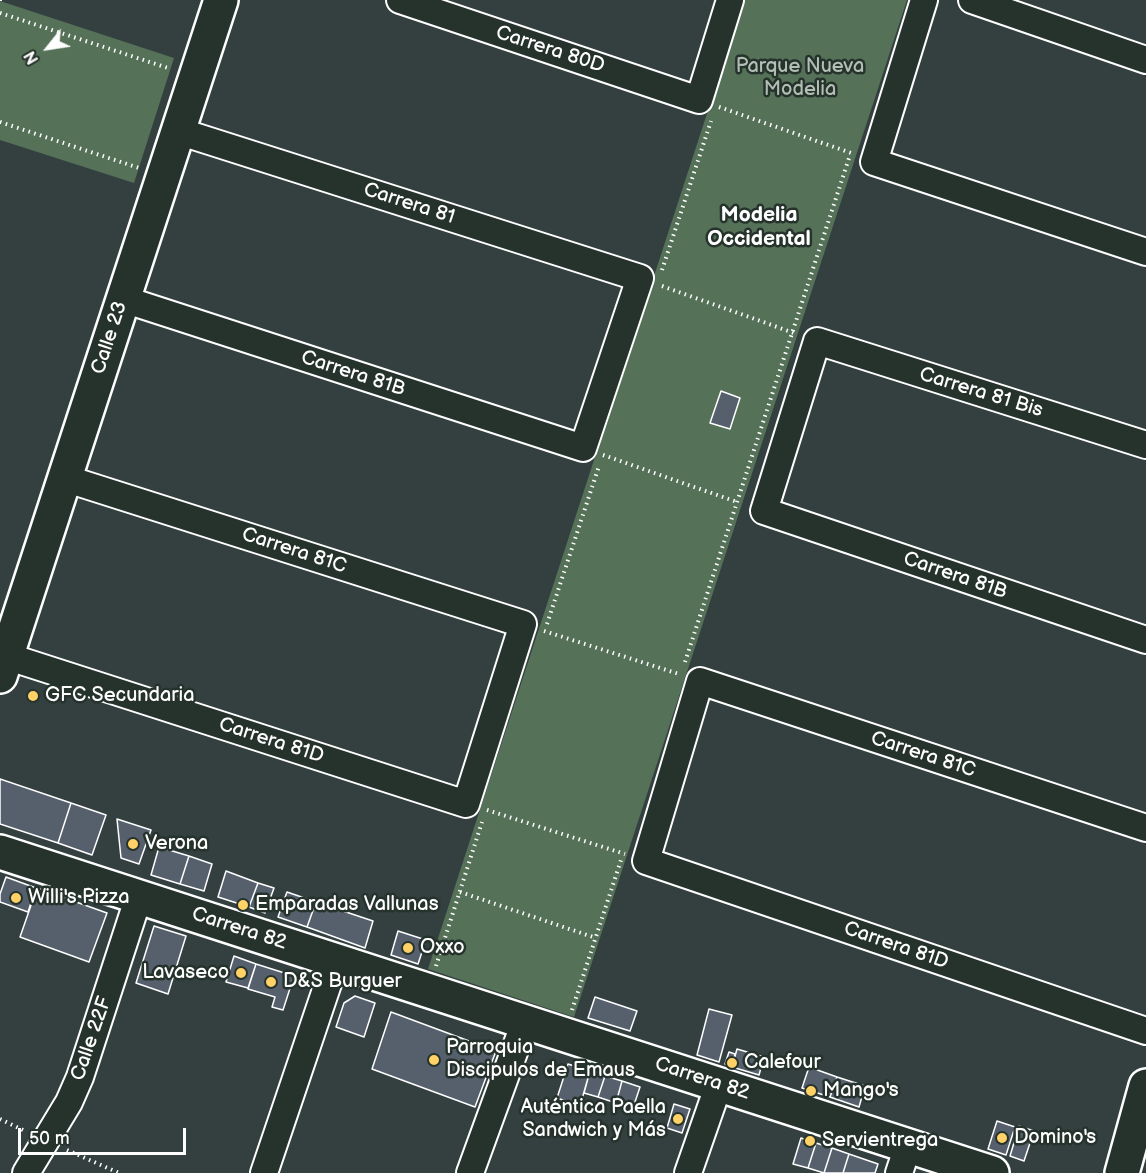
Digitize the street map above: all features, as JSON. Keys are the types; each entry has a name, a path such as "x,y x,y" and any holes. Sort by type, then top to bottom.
{"street":[{"name":"Calle 23","path":"3,666 221,0"},
{"name":"Carrera 80D","path":"400,0 707,103"},
{"path":"707,103 730,0"},
{"path":"924,0 874,162 1146,252"},
{"path":"972,0 1146,60"},
{"name":"Carrera 81","path":"178,131 649,281"},
{"path":"591,457 649,281"},
{"name":"Carrera 81B","path":"123,300 591,457"},
{"path":"764,511 817,341"},
{"name":"Carrera 81 Bis","path":"817,341 1146,445"},
{"name":"Carrera 81C","path":"64,478 534,628"},
{"name":"Carrera 81B","path":"764,511 1146,640"},
{"path":"474,812 534,628"},
{"name":"Carrera 81D","path":"3,666 474,812"},
{"path":"634,857 692,673"},
{"name":"Carrera 81C","path":"692,673 1146,828"},
{"name":"Carrera 82","path":"0,852 719,1084 903,1159 992,1173"},
{"name":"Carrera 81D","path":"634,857 1146,1031"},
{"name":"Calle 22F","path":"26,1173 69,1102 80,1077 139,897"},
{"path":"264,1173 336,960"},
{"path":"470,1173 525,1022"},
{"path":"688,1173 719,1084"},
{"path":"1110,1173 1125,1160 1146,1086"}],"path":[{"path":"0,14 196,77"},
{"path":"817,341 649,281 707,103 874,162"},
{"path":"0,122 164,176"},
{"path":"764,511 737,502 591,457 534,628 692,673 737,502 854,142"},
{"path":"434,971 460,892 474,812 634,857"},
{"path":"627,843 634,857"},
{"path":"570,1016 596,938 634,857"},
{"path":"460,892 596,938"}],"green space":[{"name":"Parque Nueva Modelia","path":"744,0 907,0 574,1017 428,969"},
{"path":"0,1 174,58 134,183 0,140"}],"building":[{"path":"721,391 740,398 730,429 710,423"},
{"path":"0,779 71,803 58,843 0,824"},
{"path":"71,803 106,815 92,855 58,843"},
{"name":"Verona","path":"117,819 151,830 139,864 121,858"},
{"path":"159,847 189,856 180,884 151,875"},
{"path":"189,856 212,864 204,891 180,884"},
{"path":"226,871 258,883 249,907 218,897"},
{"name":"Willi's Pizza","path":"6,877 36,888 28,912 0,902 0,894"},
{"path":"258,883 274,888 265,913 249,907"},
{"path":"37,888 107,913 89,962 20,937"},
{"path":"287,892 316,902 307,927 278,917"},
{"path":"316,902 373,921 365,948 307,927"},
{"path":"154,926 186,936 168,994 136,983"},
{"name":"Oxxo","path":"398,931 426,940 418,964 391,955"},
{"name":"Lavaseco","path":"234,956 256,964 248,988 226,982"},
{"name":"D&S Burguer","path":"256,964 294,976 283,1010 272,1007 275,997 248,989"},
{"path":"355,996 375,1003 364,1037 336,1027 344,1003"},
{"path":"595,997 637,1011 630,1031 588,1018"},
{"path":"709,1009 732,1015 719,1062 697,1055"},
{"name":"Parroquia Discipulos de Emaus","path":"391,1012 496,1051 475,1107 372,1069"},
{"path":"737,1049 764,1057 759,1075 732,1067"},
{"path":"729,1052 735,1054 732,1066 725,1064"},
{"path":"568,1064 590,1071 580,1106 557,1098"},
{"path":"809,1067 837,1077 830,1097 802,1088"},
{"path":"590,1071 605,1076 598,1097 584,1093"},
{"path":"605,1076 622,1081 616,1103 598,1097"},
{"path":"837,1077 865,1086 859,1107 830,1097"},
{"path":"622,1081 640,1087 633,1108 616,1103"},
{"name":"Auténtica Paella Sandwich y Más","path":"674,1104 690,1109 682,1133 667,1128"},
{"name":"Domino's","path":"997,1121 1015,1127 1006,1155 988,1149"},
{"path":"1019,1126 1034,1131 1024,1161 1010,1156"},
{"path":"801,1138 816,1143 808,1168 793,1164"},
{"path":"816,1143 832,1148 824,1173 808,1168"},
{"path":"832,1148 849,1154 843,1173 824,1173"},
{"path":"849,1154 878,1164 875,1173 843,1173"}],"place":[{"name":"GFC Secundaria","path":"33,696"},
{"name":"Verona","path":"133,844"},
{"name":"Willi's Pizza","path":"16,898"},
{"name":"Emparadas Vallunas","path":"243,905"},
{"name":"Oxxo","path":"408,948"},
{"name":"Lavaseco","path":"241,973"},
{"name":"D&S Burguer","path":"271,982"},
{"name":"Parroquia Discipulos de Emaus","path":"434,1060"},
{"name":"Calefour","path":"732,1063"},
{"name":"Mango's","path":"811,1091"},
{"name":"Auténtica Paella Sandwich y Más","path":"678,1119"},
{"name":"Domino's","path":"1002,1138"},
{"name":"Servientrega","path":"810,1141"}],"district":[{"name":"Modelia Occidental","path":"759,228"}]}
